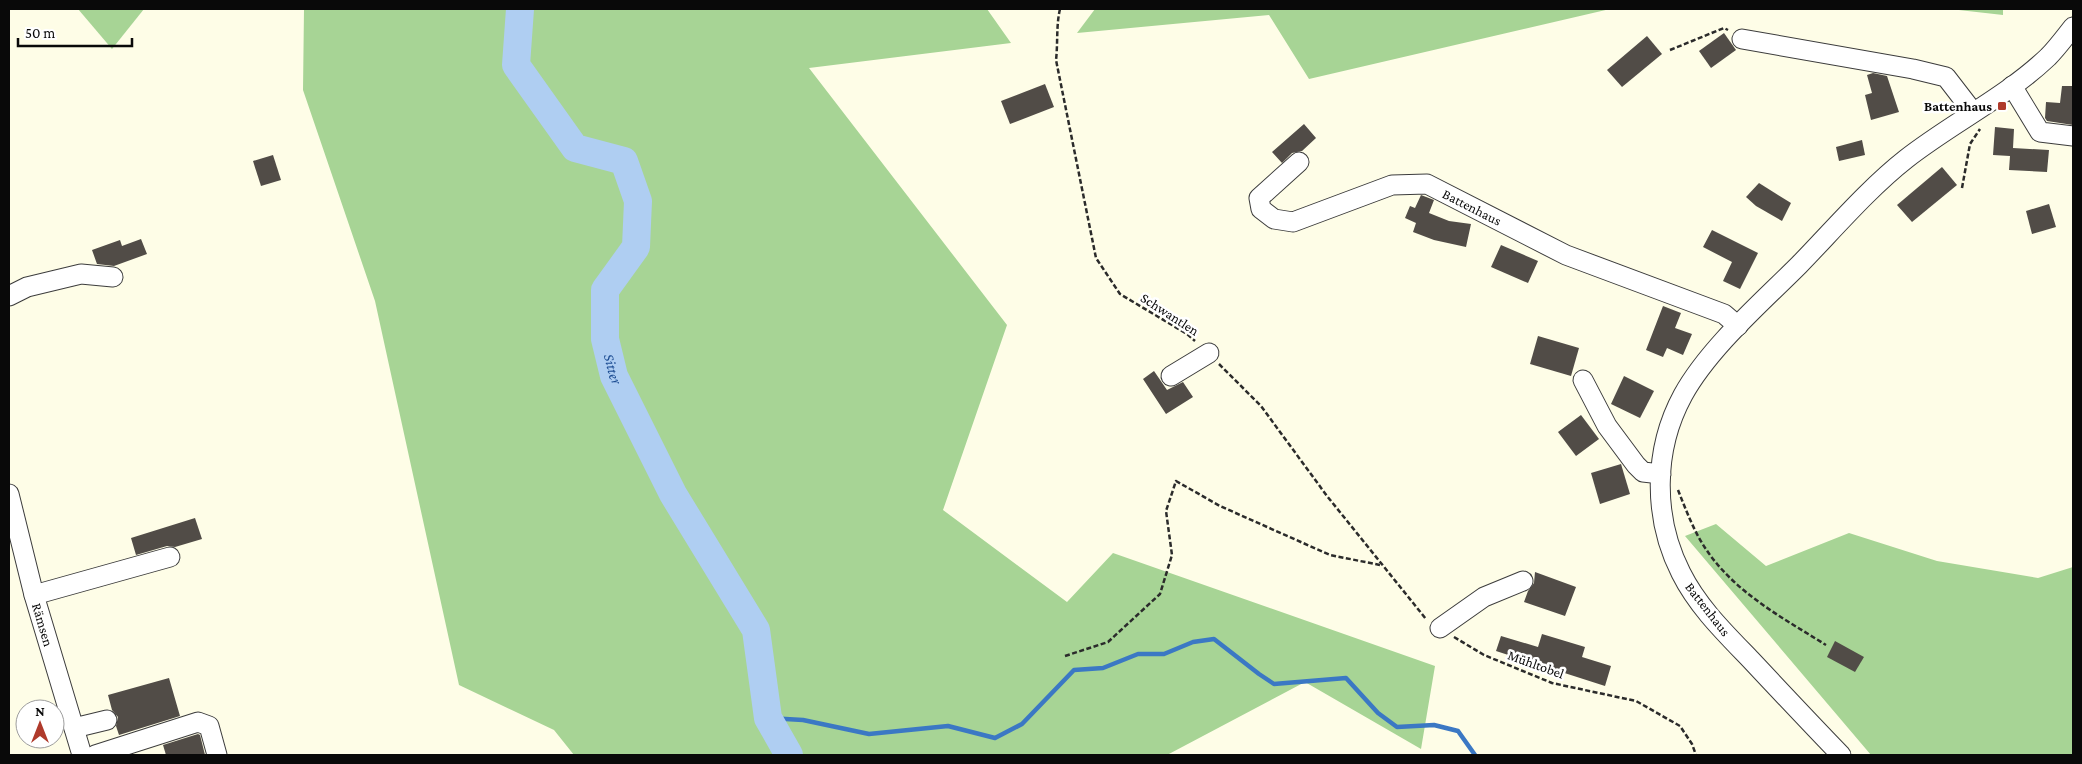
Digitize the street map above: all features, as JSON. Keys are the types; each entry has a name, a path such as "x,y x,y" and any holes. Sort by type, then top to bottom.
{"street":[{"name":"Battenhaus","path":"1841,755 1726,634 1701,606 1690,589 1668,543 1661,505 1668,478 1668,432 1684,395 1704,365 1738,326 1900,163 1932,138 2012,86 2050,54 2073,27"},
{"path":"1742,39 1913,68 1946,77 1973,112"},
{"path":"2012,86 2040,132 2073,136"},
{"name":"Battenhaus","path":"1299,162 1259,198 1261,209 1274,219 1293,222 1392,185 1427,184 1566,255 1724,314 1738,326"},
{"path":"9,296 27,287 81,274 113,277"},
{"path":"1171,376 1209,353"},
{"path":"1583,380 1607,426 1636,465 1643,472 1668,478"},
{"name":"Rämsen","path":"9,494 34,595 82,755"},
{"path":"34,595 170,557"},
{"path":"1440,628 1484,597 1523,580"},
{"path":"74,728 107,720"},
{"path":"95,755 198,722 209,726 217,755"}],"path":[{"name":"Schwantlen","path":"1060,9 1057,24 1056,60 1096,258 1120,294 1187,334 1209,353 1261,406 1327,496 1382,565"},
{"path":"1670,50 1724,28 1742,39"},
{"path":"1668,478 1698,537 1738,586 1758,603 1826,645"},
{"path":"1065,656 1108,642 1160,594 1172,555 1166,511 1176,481 1220,506 1330,555 1382,565"},
{"name":"Mühltobel","path":"1382,565 1424,618 1484,655 1552,683 1636,700 1680,726 1692,744 1696,755"}],"green space":[{"path":"78,9 144,9 112,49"},
{"path":"304,9 987,9 1011,43 809,68 1007,325 943,510 1067,602 1113,553 1435,666 1421,749 1305,682 1167,755 574,755 554,730 459,685 375,301 303,90"},
{"path":"1095,9 1610,9 1309,79 1269,15 1077,33"},
{"path":"1950,9 2003,9 2003,15"},
{"path":"1716,524 1766,566 1849,533 1937,561 2038,578 2073,567 2073,755 1871,755 1685,536"}],"building":[{"path":"1724,33 1736,50 1711,68 1699,51"},
{"path":"1647,36 1662,54 1622,87 1607,70"},
{"path":"1873,73 1887,76 1899,112 1871,120 1865,95 1872,93 1867,75"},
{"path":"1045,84 1054,107 1010,124 1001,101"},
{"path":"2062,86 2073,86 2073,125 2047,121 2045,118 2046,102 2060,103"},
{"path":"1304,124 1316,138 1302,151 1292,153 1282,163 1272,152"},
{"path":"1995,127 2014,129 2013,148 2049,150 2047,172 2009,170 2010,156 1993,155"},
{"path":"1862,140 1865,155 1839,161 1836,147"},
{"path":"273,155 281,180 261,186 253,161"},
{"path":"1942,167 1957,185 1912,222 1897,205"},
{"path":"1759,183 1791,203 1782,221 1756,206 1746,197"},
{"path":"1421,195 1434,200 1429,213 1449,221 1471,224 1466,247 1434,240 1413,232 1416,223 1405,218 1410,206 1415,208"},
{"path":"2049,204 2056,227 2032,234 2026,211"},
{"path":"1712,230 1758,253 1740,289 1723,281 1732,262 1703,247"},
{"path":"141,239 147,254 114,266 97,264 92,250 120,240 122,246"},
{"path":"1501,245 1538,261 1528,283 1491,267"},
{"path":"1663,306 1681,313 1675,328 1692,334 1683,355 1667,348 1663,357 1646,350"},
{"path":"1538,336 1579,348 1571,376 1530,364"},
{"path":"1154,371 1167,390 1183,382 1193,397 1166,414 1143,379"},
{"path":"1624,376 1654,391 1640,418 1611,404"},
{"path":"1581,415 1599,439 1576,456 1558,432"},
{"path":"1621,464 1630,494 1600,504 1591,473"},
{"path":"195,518 202,539 136,555 131,538"},
{"path":"1535,572 1576,587 1565,616 1524,602 1528,591 1534,583"},
{"path":"1542,634 1585,647 1582,657 1611,666 1605,686 1496,651 1501,636 1538,647"},
{"path":"1835,641 1864,657 1855,672 1827,657"},
{"path":"169,678 180,716 119,735 116,726 118,717 112,710 108,695"},
{"path":"200,735 205,755 166,755 163,745"}],"waterway":[{"name":"Sitter","path":"520,9 516,65 575,148 624,161 638,201 636,247 605,290 605,339 614,376 673,494 756,630 768,718 789,755"},
{"path":"768,718 803,720 869,734 948,726 995,738 1022,724 1074,670 1103,668 1138,654 1164,654 1193,642 1214,639 1274,684 1346,678 1378,713 1397,727 1434,725 1458,731 1475,755"}],"place":[{"name":"Battenhaus","path":"2002,106"}]}
